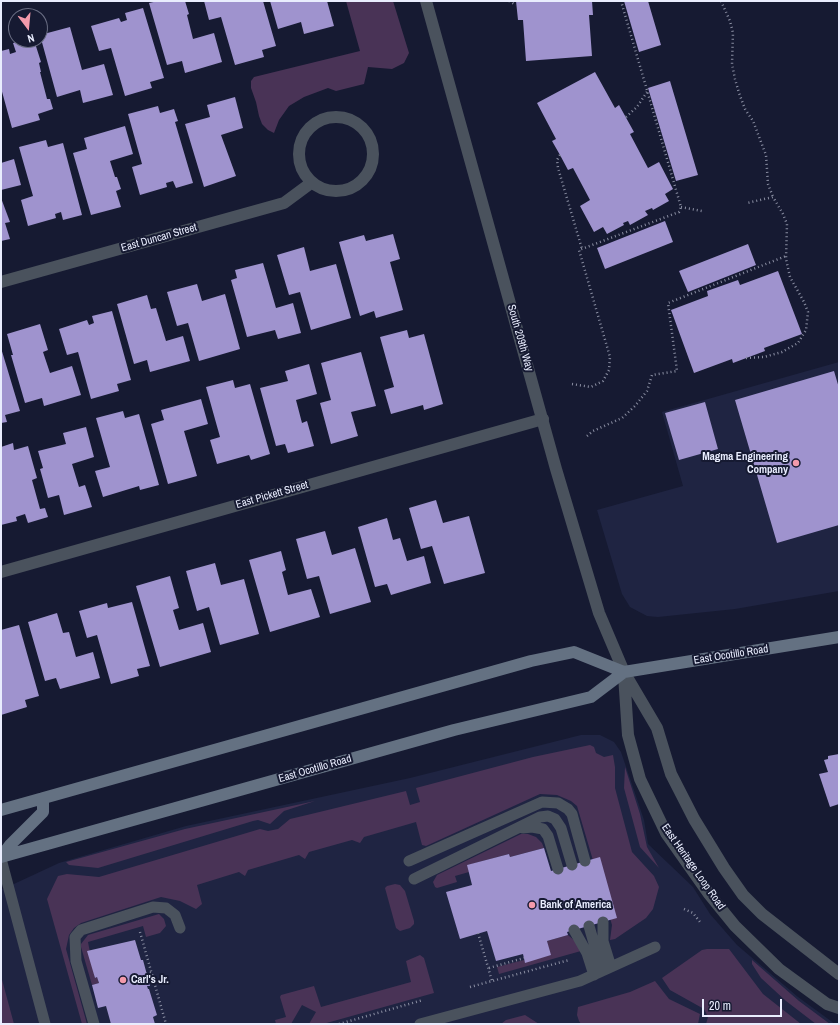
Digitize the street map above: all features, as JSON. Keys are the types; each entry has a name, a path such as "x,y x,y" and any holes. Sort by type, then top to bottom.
{"main road":[{"name":"East Ocotillo Road","path":"1,858 454,730 591,697 624,672 839,637"},
{"path":"1,810 530,661 574,652 624,672"},
{"path":"1,858 10,845 42,812 43,798"}],"street":[{"name":"South 209th Way","path":"426,1 599,613 624,672"},
{"path":"342,117 353,121 363,128 370,138 374,150 373,163 368,175 359,184 348,190 335,192 322,189 311,183 304,173 300,162 299,150 302,139 309,129 318,122 330,118 342,117"},
{"name":"East Duncan Street","path":"1,282 284,203 311,183"},
{"name":"East Pickett Street","path":"1,572 543,419"},
{"path":"624,672 657,728 671,774 694,819 728,873 743,894 762,914 839,974"},
{"name":"East Heritage Loop Road","path":"624,672 628,735 640,779 666,833 709,894 735,926 780,969 827,1004 839,1008"}],"lane":[{"path":"409,861 542,802 558,803 572,814 585,861"},
{"path":"414,879 540,817 548,816 555,819 561,828 572,865"},
{"path":"516,829 532,827 543,829 548,836 558,869"},
{"path":"1,858 45,1024"},
{"path":"94,1024 76,961 75,937 81,930 153,907 166,908 175,915 180,928"},
{"path":"602,971 604,941 603,922"},
{"path":"589,926 602,971"},
{"path":"574,930 587,953 602,971"},
{"path":"420,1024 580,981 655,947"}],"path":[{"path":"509,1 516,5"},
{"path":"572,384 591,387 603,380 609,370 610,357 579,250 679,212 681,207 621,1"},
{"path":"721,1 730,21 733,33 732,64 734,79 745,109 753,121 766,155 768,184 773,198 787,224 786,256 790,277 808,312 806,330 798,343 782,352 764,357 746,358"},
{"path":"626,117 637,107 647,92"},
{"path":"560,155 557,160 558,168 582,249"},
{"path":"747,203 773,198"},
{"path":"681,207 702,211"},
{"path":"587,436 593,431 622,418 635,406 646,391 652,375 677,371 668,303 786,256"},
{"path":"684,909 693,913 700,922"},
{"path":"132,932 140,930 166,1024"},
{"path":"478,933 492,981"},
{"path":"489,968 524,958"},
{"path":"470,987 570,960"},
{"path":"146,974 151,972"},
{"path":"339,1024 423,1000"}],"shaded area":[{"path":"346,1 393,1 409,53 404,63 392,69 368,67 364,84 336,91 328,88 304,97 289,106 279,120 274,133 268,130 262,124 259,116 251,88 251,81 254,77 360,51"},
{"path":"839,362 839,591 735,609 658,617 647,616 630,607 622,594 597,510 683,486 662,412"},
{"path":"581,735 600,735 614,742 621,752 644,820 648,844 693,887 710,914 737,945 798,997 835,1024 1,1024 1,890 59,863 186,826 410,778"},
{"path":"590,745 594,747 596,753 604,757 613,755 615,767 615,788 632,852 654,876 659,887 653,909 646,918 615,939 610,940 612,925 577,806 571,801 557,795 540,794 426,846 422,845 416,822 364,837 360,843 352,840 309,852 305,859 299,855 248,870 245,876 239,872 197,885 202,904 196,909 180,901 161,897 81,923 74,928 69,935 66,949 87,1024 82,1024 47,899 58,876 67,874 99,877 260,829 268,831 278,829 290,819 406,791 410,805 420,802 416,788 533,757"},
{"path":"625,767 640,814 647,847 659,868 640,847 624,788"},
{"path":"315,801 284,811 270,824 258,820 253,821 98,868 69,865 66,862 185,829"},
{"path":"521,834 528,834 536,837 542,843 544,848 510,857 509,854 468,865 469,872 455,876 457,882 437,888 435,887 433,882 437,875"},
{"path":"395,884 400,885 405,891 414,921 414,924 410,928 400,931 396,928 385,888"},
{"path":"159,914 164,919 166,926 160,933 146,937 143,926 88,942 95,978 97,977 99,983 92,985 81,947 81,944 88,935"},
{"path":"568,935 576,942 581,951 499,974 497,967 524,960 525,962 550,955 547,941"},
{"path":"729,949 763,994 801,1024 706,1024 708,1017 704,1009 670,990 662,978 702,950"},
{"path":"420,955 424,958 434,993 323,1024 309,1024 316,1012 302,1005 291,1024 276,1024 275,1020 286,1017 280,997 281,995 314,986 321,1007 411,982 406,961"},
{"path":"752,960 799,1001 830,1024 816,1024 786,1001 761,978 752,964"},
{"path":"1,976 14,1024 2,1024"},
{"path":"655,981 669,999 700,1014 698,1024 581,1024 579,1021 577,1015 578,1007 630,992"},
{"path":"525,1015 539,1024 501,1024 506,1020"}],"building":[{"path":"158,1 185,1 189,14 187,15 193,39 214,33 222,62 185,73 182,61 167,65 149,3"},
{"path":"204,1 263,1 276,46 262,50 264,57 235,65 221,17 209,20"},
{"path":"270,1 327,1 334,26 304,34 301,22 278,29"},
{"path":"516,1 592,1 593,15 589,15 592,56 526,61 523,20 518,20"},
{"path":"624,1 648,1 661,45 639,52"},
{"path":"143,8 164,78 150,82 152,88 125,96 111,48 99,51 91,26 119,18 121,22 127,20 125,13"},
{"path":"70,27 82,70 104,64 113,95 83,103 80,90 57,97 44,48 48,48 48,33"},
{"path":"15,48 37,48 41,62 39,63 40,72 47,99 50,99 53,109 38,114 40,120 12,128 1,88 1,51 9,49 10,54 16,52"},
{"path":"595,72 615,108 619,105 634,132 630,134 648,168 659,162 673,189 665,194 669,201 653,210 652,208 645,211 648,215 630,225 628,221 623,223 624,225 607,234 603,227 594,232 580,206 590,200 573,168 568,170 552,141 556,139 537,103"},
{"path":"670,81 698,175 676,181 648,88"},
{"path":"235,97 243,128 221,135 236,176 204,187 185,124 210,117 207,105"},
{"path":"158,106 160,113 174,109 178,121 175,122 193,183 176,188 173,181 166,183 167,187 140,195 132,167 142,164 128,114"},
{"path":"125,126 133,154 110,161 121,189 116,191 121,207 91,215 73,153 87,149 84,138"},
{"path":"46,140 48,147 63,143 82,215 63,220 61,212 55,214 56,218 28,226 21,200 33,196 19,147"},
{"path":"14,159 21,185 1,190 1,163"},
{"path":"1,198 10,222 5,223 10,239 1,241"},
{"path":"665,221 673,242 605,269 597,248"},
{"path":"393,234 400,259 390,262 403,310 376,318 374,311 360,316 339,242 364,235 366,241"},
{"path":"748,244 756,265 688,292 679,271"},
{"path":"304,247 310,271 336,264 351,318 311,330 300,292 289,295 277,255"},
{"path":"263,263 276,308 293,303 301,333 278,339 275,330 247,337 231,280 237,278 235,270"},
{"path":"778,271 802,334 764,348 765,351 733,363 732,359 694,373 671,310 708,296 707,291 738,280 740,285"},
{"path":"197,284 202,301 225,294 240,349 199,361 188,323 177,326 167,292"},
{"path":"147,295 151,309 156,308 166,341 183,336 190,361 150,372 147,360 134,364 117,304"},
{"path":"112,311 131,380 117,384 119,391 91,399 78,352 67,355 59,329 87,320 89,325 94,323 92,316"},
{"path":"40,324 48,350 43,352 50,373 72,366 81,395 44,406 42,398 25,403 11,355 13,355 7,334"},
{"path":"407,330 409,338 424,334 443,404 424,410 423,405 391,414 384,390 394,387 380,337"},
{"path":"1,348 20,411 5,415 7,422 1,423"},
{"path":"361,352 376,406 351,412 358,436 331,444 320,403 331,400 321,363"},
{"path":"309,364 317,394 296,400 302,423 307,421 314,446 288,453 285,444 276,446 260,388 288,381 285,371"},
{"name":"Magma Engineering Company","path":"834,371 839,388 839,525 777,543 735,400"},
{"path":"233,380 235,388 250,384 270,454 251,460 249,455 217,464 210,440 220,437 206,387"},
{"path":"201,399 208,424 184,431 197,476 168,484 151,424 164,420 161,410"},
{"path":"705,402 718,449 679,460 665,413"},
{"path":"123,411 125,418 139,414 159,485 140,490 139,486 103,497 95,471 110,467 96,418"},
{"path":"86,427 94,457 72,464 79,487 85,485 92,507 64,515 59,495 48,498 40,469 43,468 38,451 66,444 63,433"},
{"path":"13,443 14,450 28,446 37,478 32,480 40,509 45,508 48,517 28,523 25,514 16,517 17,521 1,525 1,447"},
{"path":"436,500 443,523 469,516 485,573 444,584 432,546 421,549 409,508"},
{"path":"387,518 393,540 400,538 407,561 424,556 431,583 391,595 387,584 375,587 358,527"},
{"path":"325,531 332,555 355,548 371,602 330,614 319,576 307,579 296,539"},
{"path":"281,551 286,570 282,572 288,595 311,589 320,617 270,632 249,560"},
{"path":"215,563 221,585 244,579 259,634 220,645 209,607 197,611 186,571"},
{"path":"170,576 179,608 173,610 179,630 203,623 211,652 160,667 136,586"},
{"path":"132,602 150,666 137,669 139,676 111,684 97,635 87,638 79,611 107,603 108,608"},
{"path":"57,613 63,633 69,632 76,657 93,652 100,678 60,689 56,678 45,681 28,622"},
{"path":"19,625 39,696 25,700 27,707 1,715 1,630"},
{"path":"839,754 839,804 830,807 819,774 828,772 824,760 828,759 828,756"},
{"name":"Bank of America","path":"544,848 551,871 600,857 617,918 567,932 568,935 547,941 551,955 525,963 523,954 496,961 487,931 460,939 446,892 472,885 467,865 509,854 510,857"},
{"name":"Carl's Jr.","path":"135,940 141,960 143,960 150,986 147,986 157,1015 153,1017 155,1024 111,1024 106,1006 98,1008 92,985 99,983 97,977 95,978 87,951"}],"place":[{"name":"Magma Engineering Company","path":"796,463"},
{"name":"Bank of America","path":"532,905"},
{"name":"Carl's Jr.","path":"123,980"}]}
